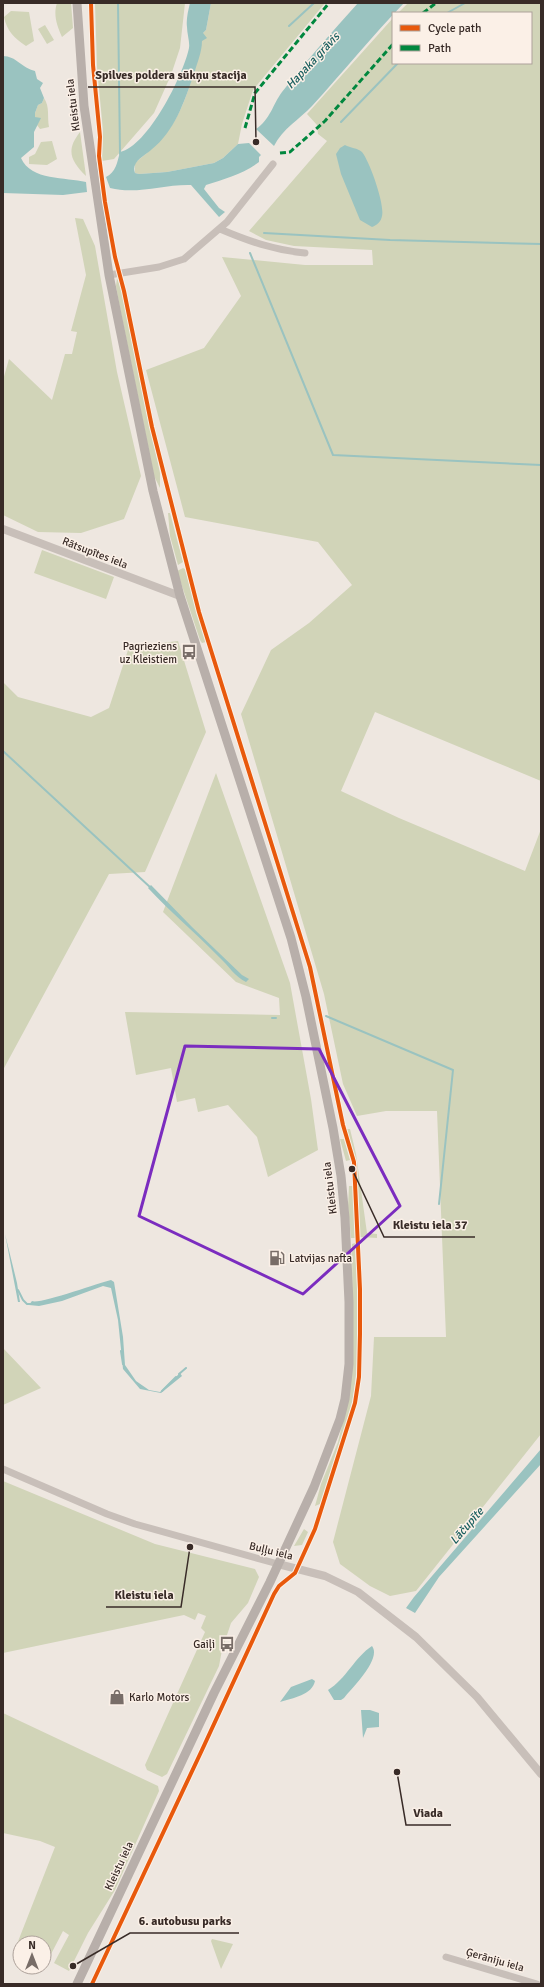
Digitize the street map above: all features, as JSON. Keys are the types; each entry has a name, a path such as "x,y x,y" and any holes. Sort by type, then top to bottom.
{"main road":[{"name":"Kleistu iela","path":"77,3 84,106 109,275 153,491 180,596 291,938 309,1011 341,1176 345,1218 349,1302 349,1364 345,1399 328,1453 278,1564 214,1693 77,1984"}],"street":[{"path":"109,275 159,267 184,259 220,229 273,164"},
{"path":"220,229 247,241 270,248 305,253"},
{"name":"Rātsupītes iela","path":"3,529 180,596"},
{"name":"Buļļu iela","path":"3,1469 107,1514 135,1524 325,1576 358,1592 420,1641 477,1697 541,1774"},
{"name":"Ģerāniju iela","path":"446,1957 537,1984"}],"highlighted area":[{"path":"185,1046 319,1049 400,1206 303,1294 139,1216"}],"green space":[{"path":"57,3 71,3 73,28 62,37 56,20 55,12"},
{"path":"95,3 185,3 180,48 171,75 154,113 114,159 102,161 103,131 97,67"},
{"path":"211,3 325,3 253,90 242,124 238,144 223,158 214,163 167,172 135,173 135,163 165,134 172,125 183,103 198,59 203,33 206,30"},
{"path":"408,3 541,3 541,781 375,712 341,791 399,818 525,871 541,829 541,1434 416,1591 390,1596 370,1586 340,1564 333,1542 371,1396 374,1337 446,1337 437,1111 386,1111 357,1116 343,1084 324,994 241,714 271,650 309,623 352,585 318,542 185,517 146,370 204,348 241,296 222,257 305,265 373,265 372,250 294,246 266,240 249,231 327,141 318,134 317,125 307,114 392,19 392,64 532,64 532,12 399,12"},
{"path":"11,11 29,12 34,41 26,46 15,37 7,26 4,17"},
{"path":"45,25 54,40 47,44 38,29"},
{"path":"44,98 48,108 49,127 40,129 37,125 39,121 35,117 35,113 38,105 42,103"},
{"path":"80,132 86,176 76,165 72,155 73,144"},
{"path":"52,141 57,159 47,165 29,164 29,157 35,154 41,142"},
{"path":"75,218 83,219 95,246 117,372 141,476 124,519 81,533 38,532 3,515 3,380 9,359 52,400 65,354 72,354 77,332 71,331 86,275"},
{"path":"117,278 122,291 160,473 160,488 154,476 119,303 116,286"},
{"path":"168,513 170,513 183,562 178,565 170,536"},
{"path":"42,550 114,577 106,599 34,573"},
{"path":"183,568 185,569 206,642 202,643 200,640 177,571"},
{"path":"178,641 206,732 145,872 109,874 3,1070 3,682 18,697 91,717 109,708 129,647"},
{"path":"216,773 290,983 311,1099 318,1150 268,1177 257,1137 228,1105 198,1112 195,1098 177,1102 171,1068 136,1075 125,1012 280,1015 279,998 236,982 163,912"},
{"path":"346,1129 350,1129 356,1154 367,1233 377,1234 377,1238 360,1237 357,1166"},
{"path":"340,1139 344,1139 350,1160 346,1161"},
{"path":"349,1186 353,1186 355,1238 351,1238 348,1207"},
{"path":"355,1243 358,1349 353,1398 350,1413 320,1504 315,1506 321,1484 338,1442 346,1409 353,1357 352,1244"},
{"path":"3,1348 41,1388 3,1405"},
{"path":"3,1481 155,1544 255,1569 259,1577 248,1603 231,1623 222,1650 219,1666 167,1774 162,1777 147,1770 145,1765 205,1632 201,1628 206,1616 198,1613 195,1620 184,1615 3,1653"},
{"path":"304,1529 308,1532 302,1545 294,1546"},
{"path":"3,1713 158,1786 159,1791 115,1890 88,1933 69,1971 54,1963 69,1935 63,1931 52,1952 52,1935 21,1935 55,1847 40,1841 3,1833"},
{"path":"212,1939 233,1944 221,1969 211,1941"}],"water":[{"path":"190,3 211,3 206,30 203,33 207,38 202,41 194,74 173,125 151,150 138,160 134,169 135,173 139,174 167,172 214,163 223,158 238,144 249,143 261,155 259,157 259,162 240,173 206,185 204,189 219,208 225,212 219,217 191,185 140,190 120,190 110,188 106,177 114,170 120,152 131,147 153,124 172,92 180,75 189,48 187,21"},
{"name":"Hapaka grāvis","path":"358,3 404,3 396,12 392,12 392,16 312,106 282,134 274,146 256,129 265,121 282,92"},
{"path":"3,56 12,58 35,71 37,79 43,83 40,88 44,98 42,103 38,105 35,113 35,117 41,118 34,132 34,147 21,158 33,171 41,174 50,177 86,182 87,192 63,195 3,193"},
{"path":"345,145 362,152 369,165 376,184 381,203 382,216 381,220 372,227 360,220 341,174 336,154 340,148"},
{"path":"151,885 242,975 249,979 246,982 235,974 148,888"},
{"path":"5,1234 17,1283 20,1302 18,1302"},
{"path":"111,1280 114,1282 123,1337 125,1365 136,1381 149,1390 160,1392 180,1373 182,1376 161,1393 140,1389 123,1369 118,1320 111,1288 103,1286 62,1301 39,1306 29,1305 32,1301 45,1300"},
{"name":"Lāčupīte","path":"541,1449 541,1464 439,1577 415,1613 406,1608 414,1597"},
{"path":"372,1646 374,1652 370,1666 344,1698 341,1700 334,1700 328,1690 340,1680 360,1656"},
{"path":"312,1679 315,1681 313,1686 306,1693 280,1702 291,1687"},
{"path":"361,1710 370,1710 379,1713 379,1727 367,1728 363,1738"}],"waterway":[{"path":"118,3 120,154"},
{"path":"289,26 314,3"},
{"path":"449,12 465,3"},
{"path":"341,122 397,64"},
{"path":"264,233 390,240 541,244"},
{"path":"250,253 333,455 541,465"},
{"path":"3,751 151,888"},
{"path":"326,1016 453,1070 439,1204"},
{"path":"18,1290 23,1300 27,1304 32,1304"},
{"path":"121,1351 123,1364"},
{"path":"179,1374 186,1368"},
{"path":"162,1391 176,1377"}],"marked path":[{"path":"245,128 255,93 329,3"},
{"path":"424,12 436,3"},
{"path":"280,153 290,152 325,121 392,45"}],"cycle path":[{"path":"91,3 93,65 100,137 99,156 105,202 115,257 124,291 152,427 199,612 310,967 343,1125 354,1162 360,1289 359,1377 355,1403 315,1529 295,1573 279,1586 274,1594 92,1984"}],"place":[{"name":"Spilves poldera sūkņu stacija","path":"256,142"},
{"name":"Pagrieziens uz Kleistiem","path":"189,652"},
{"name":"Kleistu iela 37","path":"352,1169"},
{"name":"Latvijas nafta","path":"277,1258"},
{"name":"Kleistu iela","path":"190,1547"},
{"name":"Gaiļi","path":"227,1644"},
{"name":"Karlo Motors","path":"117,1697"},
{"name":"Viada","path":"397,1772"},
{"name":"6. autobusu parks","path":"73,1966"}]}
